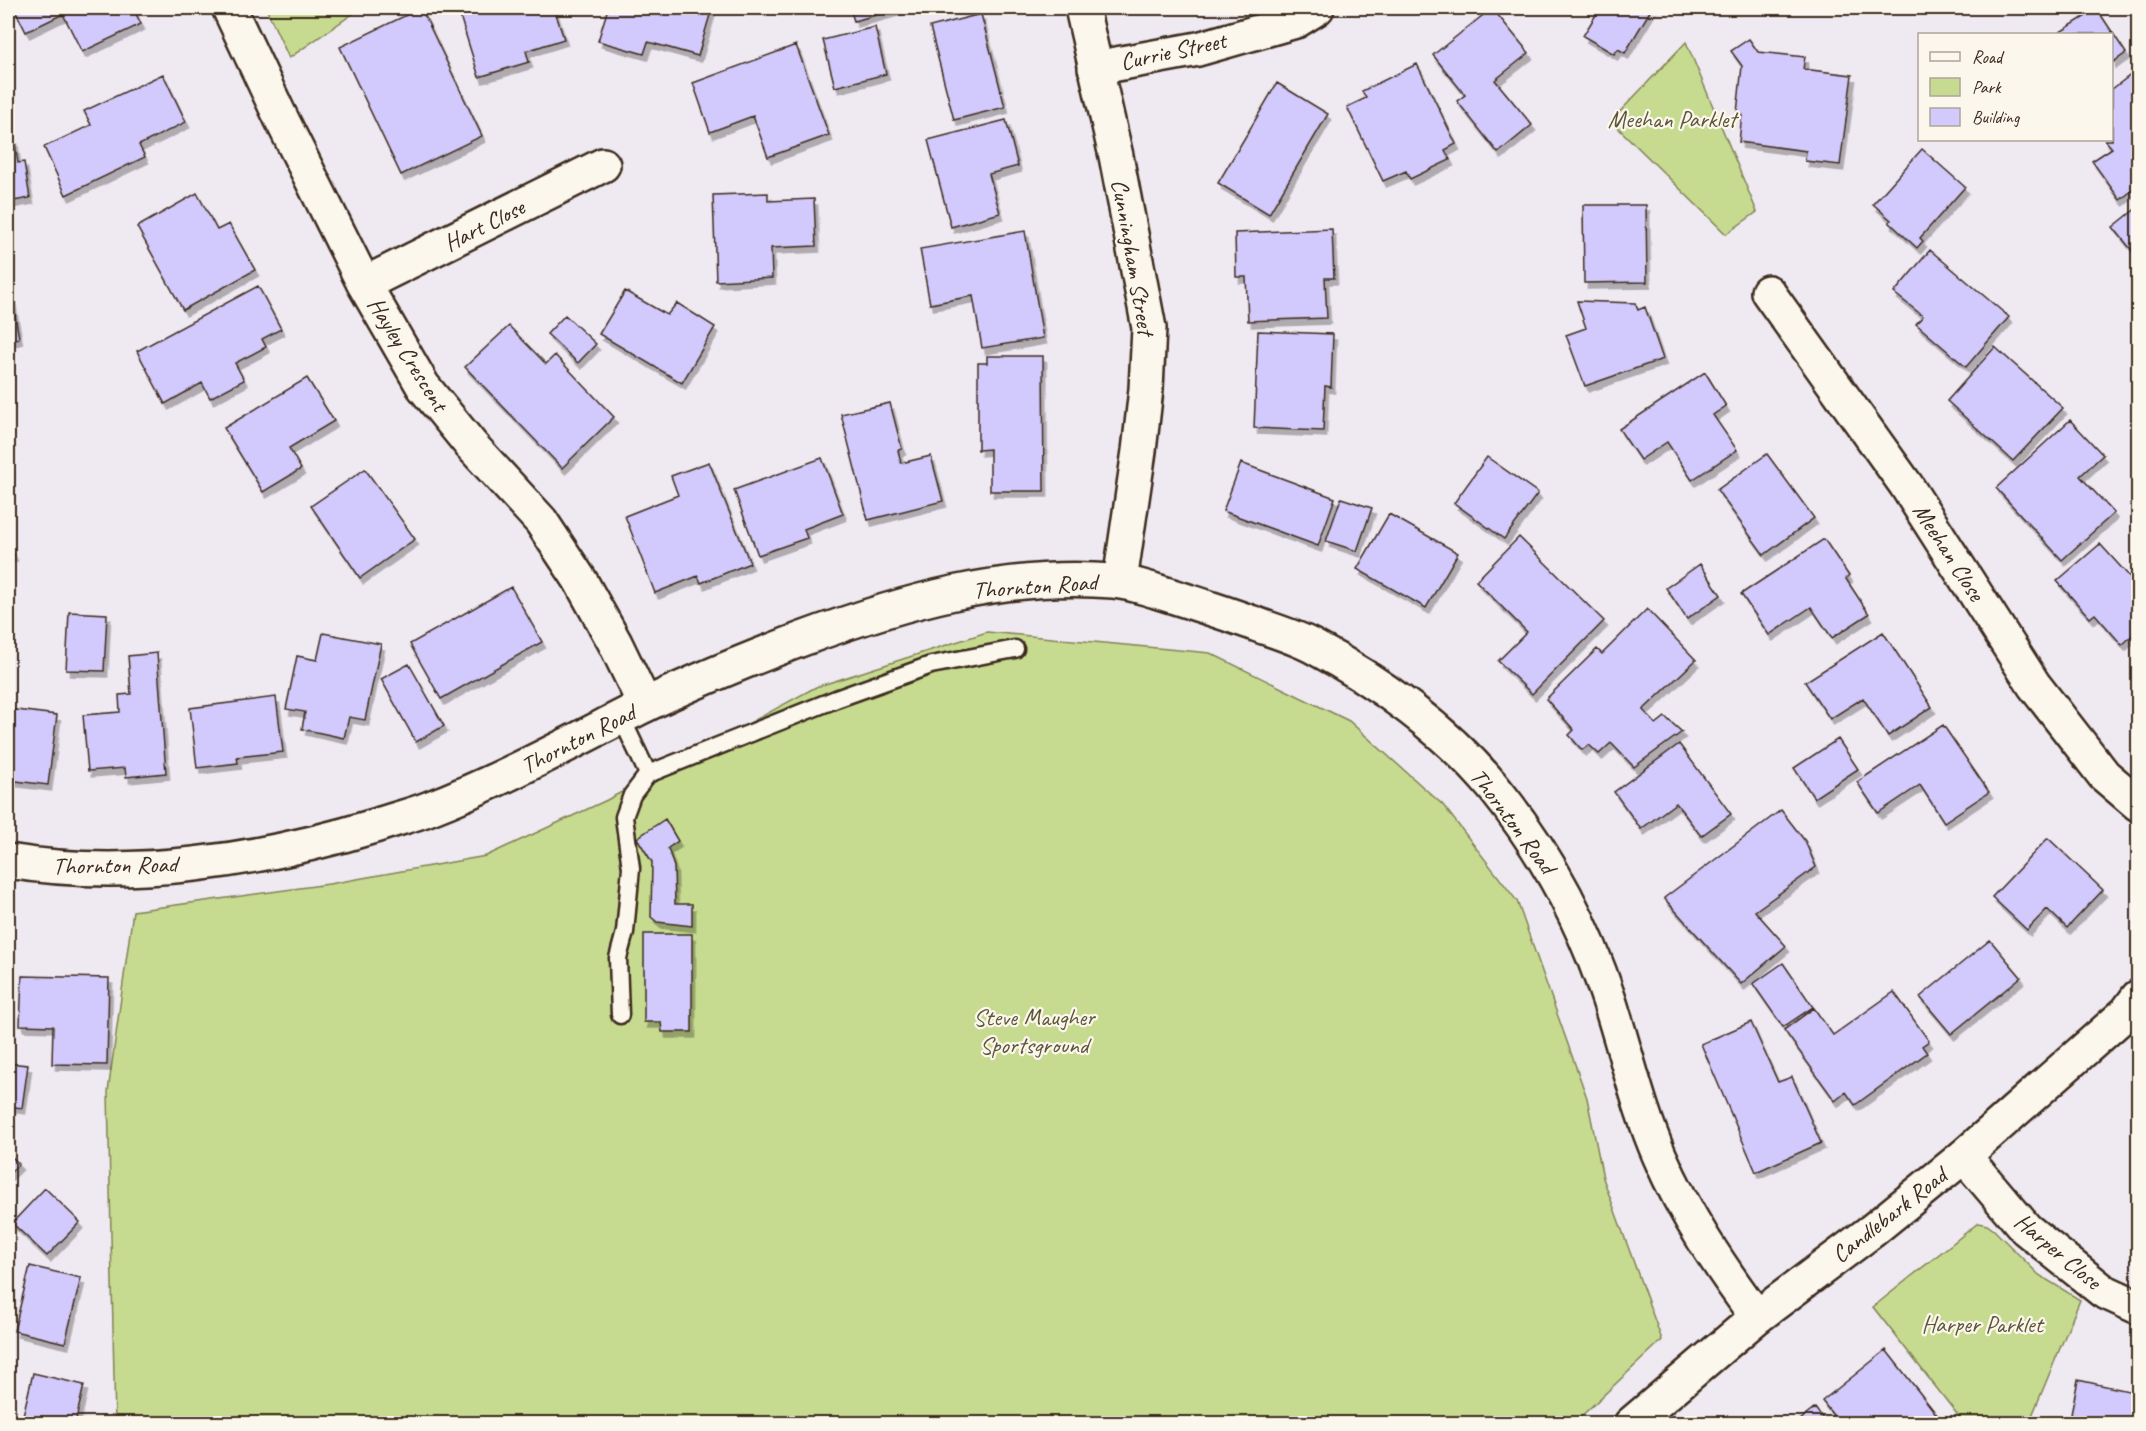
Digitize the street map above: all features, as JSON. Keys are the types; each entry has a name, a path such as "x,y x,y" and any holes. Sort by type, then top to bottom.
{"street":[{"name":"Hayley Crescent","path":"229,8 364,284 423,386 471,445 541,521 580,580 615,643 633,711"},
{"name":"Cunningham Street","path":"1082,8 1116,156 1149,328 1146,388 1139,451 1120,581"},
{"name":"Currie Street","path":"1095,68 1198,49 1296,21 1317,8"},
{"name":"Hart Close","path":"364,284 603,165"},
{"name":"Meehan Close","path":"1768,292 1906,485 2034,685 2104,775 2139,804"},
{"name":"Thornton Road","path":"8,861 40,866 118,869 258,856 326,840 427,810 741,662 912,601 981,586 1056,579 1120,581 1208,607 1307,644 1379,685 1445,738 1491,784 1543,854 1579,922 1608,994 1658,1154 1687,1213 1719,1266 1756,1317"},
{"name":"Candlebark Road","path":"1631,1424 1756,1317 1873,1230 1964,1156 2127,1012 2139,997"},
{"name":"Harper Close","path":"1964,1156 2026,1229 2103,1291 2139,1307"}],"lane":[{"path":"620,1014 618,958 626,932 631,868 624,817 632,795 648,774 826,703 931,665 1015,649"},
{"path":"633,711 648,774"}],"green space":[{"path":"266,8 361,8 289,58"},
{"name":"Meehan Parklet","path":"1686,42 1757,212 1726,234 1611,121"},
{"name":"Steve Maugher Sportsground","path":"987,632 1210,653 1349,721 1443,805 1517,901 1587,1098 1603,1178 1662,1340 1574,1423 115,1424 108,1092 133,911 329,884 486,856 607,800 816,687"},
{"name":"Harper Parklet","path":"1978,1223 1994,1230 2039,1275 2080,1300 2029,1423 1964,1423 1873,1307"}],"building":[{"path":"14,8 133,8 141,24 82,52 63,14 26,32"},
{"path":"421,8 482,136 401,175 340,47"},
{"path":"488,8 554,8 564,39 526,51 529,62 479,77 460,16"},
{"path":"608,8 712,8 698,56 648,42 644,54 598,41"},
{"path":"850,8 902,8 854,21"},
{"path":"1492,8 1529,53 1495,80 1532,125 1498,153 1457,101 1465,95 1433,55"},
{"path":"1600,8 1652,8 1625,53 1618,49 1614,54 1583,36"},
{"path":"2097,9 2113,33 2059,33"},
{"path":"981,14 1005,107 954,120 930,27"},
{"path":"875,27 886,74 835,87 823,40"},
{"path":"2113,33 2126,53 2113,62"},
{"path":"1749,39 1758,52 1805,57 1803,69 1852,75 1840,165 1805,161 1806,151 1739,142 1742,114 1737,113 1742,66 1731,51"},
{"path":"796,45 829,135 768,157 753,116 710,132 693,83"},
{"path":"1417,64 1456,144 1445,150 1450,160 1410,179 1406,171 1383,181 1347,107 1366,98 1362,91"},
{"path":"2136,71 2138,75 2138,186 2120,200 2092,161 2112,148 2106,141 2113,141 2113,88"},
{"path":"163,74 186,122 139,145 145,157 66,195 44,147 91,125 84,111"},
{"path":"1277,83 1328,114 1269,214 1218,183"},
{"path":"1006,120 1018,166 989,174 1000,213 951,227 928,140"},
{"path":"8,131 9,139 14,138 18,163 24,162 30,198 8,202"},
{"path":"1922,149 1965,187 1920,238 1923,241 1917,248 1873,204"},
{"path":"197,193 217,230 229,224 255,270 183,310 137,227"},
{"path":"768,193 768,201 814,199 816,246 771,248 772,278 716,281 713,195"},
{"path":"1583,205 1646,205 1647,282 1584,283"},
{"path":"2138,207 2138,258 2113,227"},
{"path":"1332,229 1334,278 1325,278 1327,318 1248,321 1246,277 1236,277 1235,233"},
{"path":"1025,231 1043,338 982,348 973,296 930,304 920,249"},
{"path":"1930,250 2009,317 1966,367 1916,324 1923,316 1894,293"},
{"path":"8,276 19,338 8,341"},
{"path":"258,286 281,329 262,339 266,347 235,363 244,380 210,398 202,383 165,404 137,351"},
{"path":"625,291 667,315 677,303 715,327 682,383 599,334"},
{"path":"1577,301 1635,303 1638,310 1645,307 1663,359 1585,386 1566,335 1586,328"},
{"path":"565,315 596,344 578,363 547,334"},
{"path":"509,326 546,364 555,355 614,417 562,468 465,367"},
{"path":"1258,331 1333,334 1331,387 1325,386 1323,431 1254,428"},
{"path":"1995,347 2063,408 2013,461 1947,401"},
{"path":"987,356 1043,356 1044,491 990,491 990,449 978,450 978,363 987,363"},
{"path":"1705,372 1726,406 1713,415 1737,450 1692,480 1667,442 1640,460 1619,429"},
{"path":"307,378 334,421 289,448 301,469 263,492 224,428"},
{"path":"890,403 902,449 898,450 901,463 931,456 943,501 868,520 841,414"},
{"path":"2070,420 2103,455 2080,476 2114,513 2062,560 1996,488"},
{"path":"1767,454 1814,518 1764,555 1717,490"},
{"path":"1487,457 1538,493 1504,539 1454,503"},
{"path":"822,458 843,514 804,529 807,538 758,555 734,490"},
{"path":"709,462 750,563 701,583 698,576 655,593 625,516 678,495 671,476"},
{"path":"1241,463 1335,498 1318,546 1223,511"},
{"path":"365,469 415,539 360,578 311,506"},
{"path":"1341,498 1372,508 1357,551 1326,541"},
{"path":"1389,514 1458,553 1426,608 1357,569"},
{"path":"1519,537 1604,621 1532,694 1498,661 1527,632 1476,581"},
{"path":"1824,539 1849,576 1846,579 1869,614 1832,638 1811,607 1769,635 1741,594"},
{"path":"8,542 14,555 8,558"},
{"path":"2100,544 2138,586 2138,630 2122,645 2095,614 2090,618 2057,581"},
{"path":"1700,564 1721,595 1687,619 1666,588"},
{"path":"511,587 542,642 441,699 410,644"},
{"path":"1647,609 1696,660 1643,710 1656,724 1665,717 1682,732 1634,767 1611,743 1599,754 1589,745 1582,750 1569,735 1574,730 1546,699 1597,649 1602,654"},
{"path":"69,612 107,614 104,671 66,670"},
{"path":"1883,632 1932,707 1888,736 1863,698 1830,719 1805,682"},
{"path":"323,633 381,644 365,720 349,717 344,738 302,729 305,712 286,709 297,656 317,660"},
{"path":"157,653 166,773 126,777 125,768 88,771 83,715 120,712 119,695 131,694 128,656"},
{"path":"409,664 444,726 416,742 381,679"},
{"path":"276,697 283,752 237,757 238,763 197,768 190,708"},
{"path":"8,709 57,715 48,785 8,780"},
{"path":"1943,725 1989,792 1944,822 1920,785 1878,813 1857,782"},
{"path":"1838,739 1858,769 1814,798 1794,768"},
{"path":"1679,744 1731,814 1701,836 1676,803 1641,829 1614,792"},
{"path":"1781,810 1805,841 1816,867 1755,911 1786,946 1741,984 1664,898"},
{"path":"665,819 678,841 668,848 674,867 675,904 692,904 692,926 657,922 651,917 652,862 637,838"},
{"path":"2048,838 2103,890 2067,928 2047,909 2027,930 1992,897"},
{"path":"644,934 692,934 692,1032 662,1032 661,1022 644,1022"},
{"path":"1990,940 2021,977 1951,1034 1920,997"},
{"path":"1783,963 1813,1007 1783,1027 1753,984"},
{"path":"22,976 109,978 107,1065 52,1064 53,1026 20,1025"},
{"path":"1894,992 1929,1041 1922,1046 1927,1053 1855,1105 1846,1092 1835,1101 1784,1030 1814,1008 1833,1035"},
{"path":"1751,1022 1778,1082 1792,1077 1821,1143 1756,1172 1701,1044"},
{"path":"8,1063 28,1065 22,1108 8,1106"},
{"path":"8,1153 19,1164 8,1175"},
{"path":"45,1188 80,1222 47,1256 12,1223"},
{"path":"30,1266 81,1278 65,1343 14,1331"},
{"path":"1886,1350 1941,1420 1936,1424 1840,1424 1822,1401"},
{"path":"33,1373 84,1385 75,1424 21,1424"},
{"path":"2078,1380 2138,1393 2138,1424 2069,1424"},
{"path":"1815,1408 1827,1424 1795,1424"}]}
